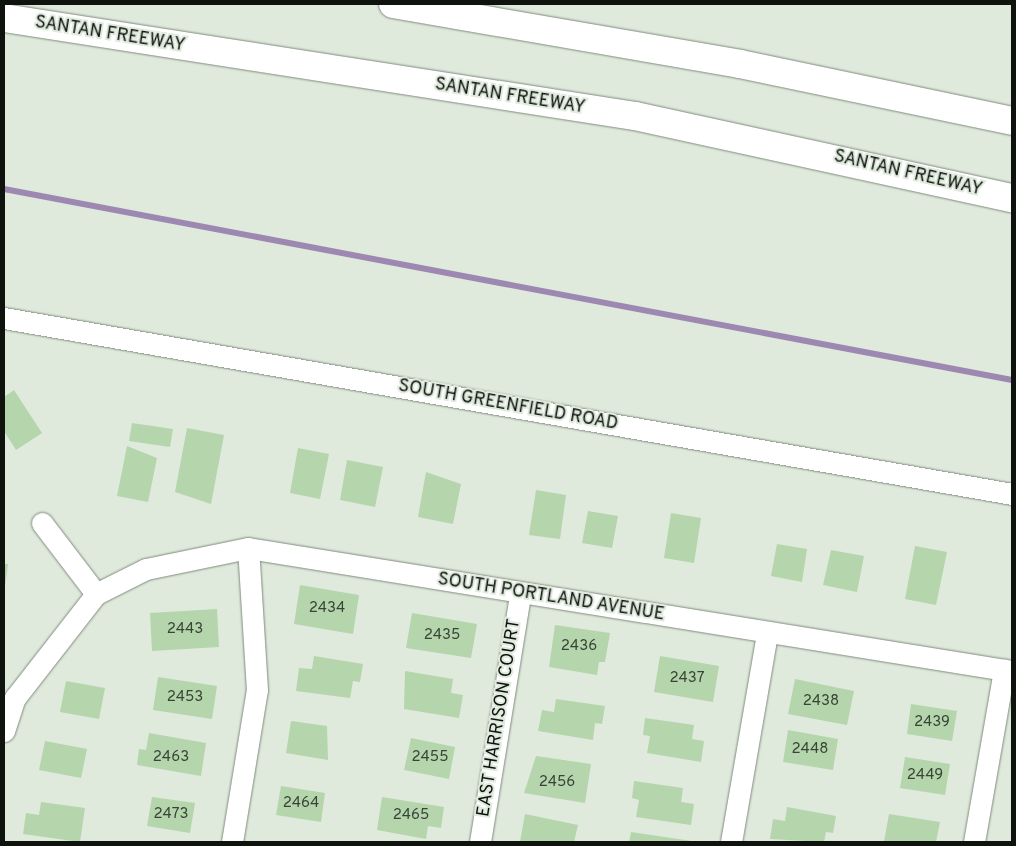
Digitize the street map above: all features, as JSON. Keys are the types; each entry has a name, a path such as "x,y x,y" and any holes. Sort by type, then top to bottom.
{"highway":[{"path":"394,4 740,64 1012,120"},
{"name":"SANTAN FREEWAY","path":"4,18 635,116 1012,198"}],"street":[{"name":"SOUTH GREENFIELD ROAD","path":"4,318 1012,494"},
{"path":"4,731 15,698 96,594 42,523"},
{"path":"232,842 257,690 248,548"},
{"name":"SOUTH PORTLAND AVENUE","path":"96,594 146,569 248,548 520,594 1008,671"},
{"name":"EAST HARRISON COURT","path":"480,842 520,594"},
{"path":"731,842 767,633"},
{"path":"974,842 1008,671"}],"building":[{"path":"14,390 42,433 16,450 4,431 4,397"},
{"path":"132,423 173,429 170,447 129,441"},
{"path":"187,428 224,435 211,504 175,492"},
{"path":"127,446 157,458 148,502 117,496"},
{"path":"298,448 329,454 320,499 290,493"},
{"path":"347,460 383,467 375,507 340,500"},
{"path":"426,472 461,484 453,524 418,517"},
{"path":"536,490 566,495 560,539 529,535"},
{"path":"588,511 618,516 612,548 582,543"},
{"path":"671,513 701,518 694,563 664,558"},
{"path":"777,544 807,549 802,582 771,576"},
{"path":"915,546 947,552 936,605 905,599"},
{"path":"831,550 864,556 857,592 823,585"},
{"path":"4,564 8,564 5,586 4,586"},
{"path":"300,585 359,595 353,634 294,624"},
{"path":"217,609 219,647 152,651 150,613"},
{"path":"412,613 477,624 471,658 406,648"},
{"path":"555,625 610,633 605,662 599,662 597,675 549,667"},
{"path":"314,656 363,664 360,682 353,681 350,698 296,691 299,668 312,669"},
{"path":"660,656 719,666 713,702 654,692"},
{"path":"405,671 453,679 451,693 463,695 459,718 404,709"},
{"path":"158,677 217,686 212,719 153,710"},
{"path":"795,679 854,691 847,725 788,714"},
{"path":"66,681 105,688 99,719 60,712"},
{"path":"556,699 605,706 602,724 595,723 593,740 538,731 542,710 554,712"},
{"path":"911,704 957,711 952,741 907,734"},
{"path":"645,718 694,725 692,739 704,741 701,762 647,753 650,736 643,735"},
{"path":"291,721 327,726 328,760 286,753"},
{"path":"788,730 838,739 833,770 783,762"},
{"path":"149,733 206,743 201,776 137,765 139,749 146,750"},
{"path":"411,738 455,747 449,779 404,770"},
{"path":"45,741 87,749 81,778 39,770"},
{"path":"536,756 591,764 585,803 524,793"},
{"path":"905,757 950,764 945,795 900,788"},
{"path":"634,781 683,788 681,802 694,804 691,825 636,817 639,800 632,798"},
{"path":"281,786 325,793 321,822 276,815"},
{"path":"152,797 195,803 190,833 147,826"},
{"path":"382,797 444,807 441,828 428,826 426,839 377,830"},
{"path":"41,802 85,808 80,842 23,834 26,813 39,815"},
{"path":"787,807 836,816 833,833 826,832 824,842 770,839 773,819 785,821"},
{"path":"525,814 578,825 574,842 520,842"},
{"path":"889,814 940,822 936,842 884,842"},
{"path":"631,832 692,841 692,842 629,842"}],"waterway":[{"path":"4,189 1012,380"}]}
